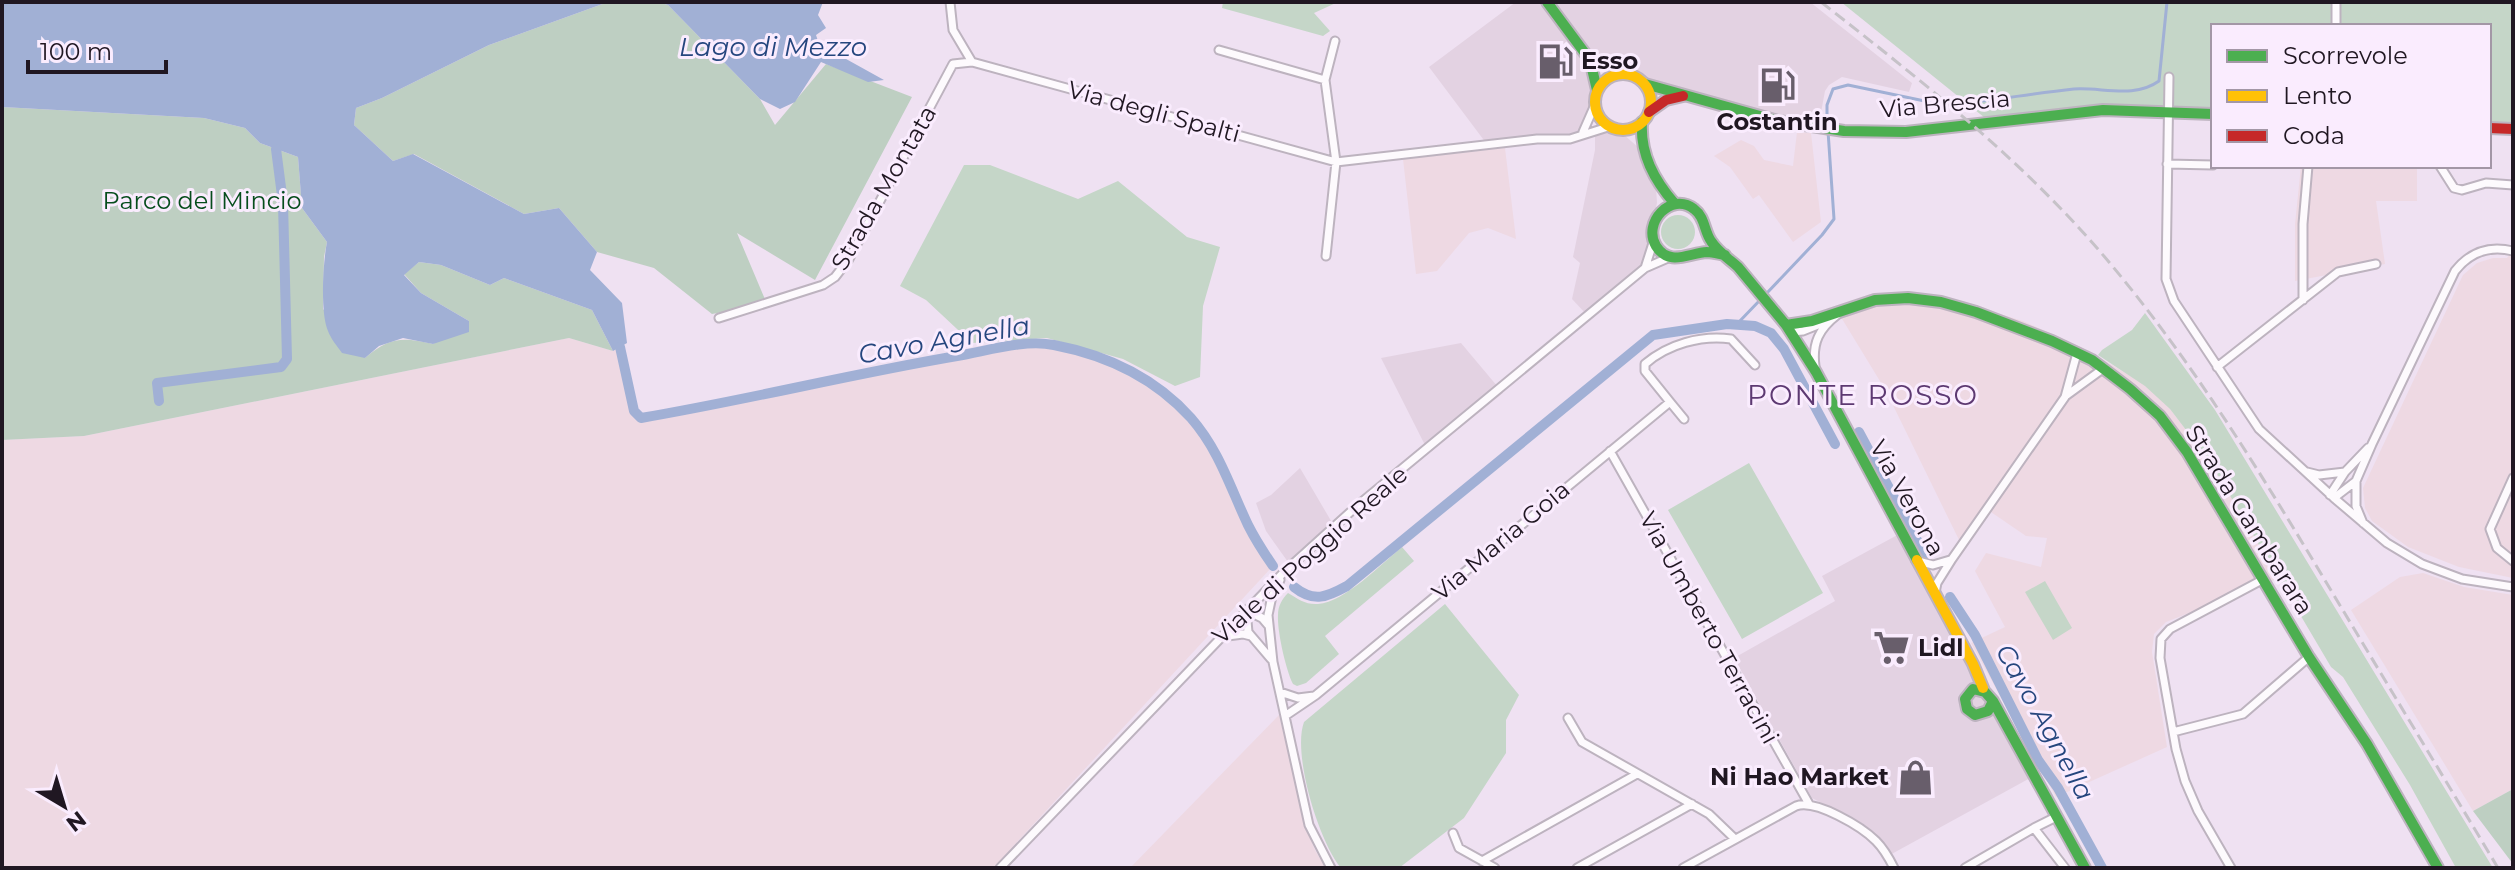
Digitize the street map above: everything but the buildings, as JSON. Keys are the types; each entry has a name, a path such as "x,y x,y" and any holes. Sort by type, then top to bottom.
{"main road":[{"path":"1547,2 1590,60 1597,90 1594,107 1597,115 1608,127 1624,130 1641,146 1659,186 1675,204"},
{"path":"1590,60 1637,77 1645,84 1651,96 1649,112"},
{"path":"1597,90 1609,76 1620,73"},
{"name":"Via Brescia","path":"1645,84 1778,121 1840,130 1918,131 2103,110 2211,114"},
{"path":"1624,130 1642,122 1649,112 1666,100 1685,95"},
{"path":"1641,146 1642,122"},
{"path":"2491,128 2513,129"},
{"path":"1659,186 1659,211 1652,223 1653,241 1659,250 1677,259 1695,254 1725,255"},
{"path":"1659,211 1675,204 1687,205 1702,217 1706,233 1695,254"},
{"name":"Via Verona","path":"1706,233 1767,302 1816,372 1983,688 1991,695 1992,703 2085,868"},
{"name":"Strada Gambarara","path":"1788,329 1834,317 1875,300 1908,298 1941,302 2018,327 2104,368 2160,416 2187,452 2309,657 2367,744 2438,868"},
{"name":"Via Verona","path":"1963,649 1971,680 1965,704 1971,713 1998,725 2014,741"},
{"path":"1969,691 1983,688"},
{"path":"1979,715 1988,711 1992,703"}],"street":[{"path":"950,2 953,30 972,62"},
{"path":"2336,2 2336,24"},
{"path":"1326,256 1336,162 1325,80 1335,41"},
{"path":"1219,50 1325,80"},
{"name":"Via degli Spalti","path":"972,62 1336,162 1537,139 1570,139 1608,127"},
{"name":"Strada Montata","path":"719,318 823,285 835,277 849,259 953,64 972,62"},
{"path":"2169,77 2166,279 2174,301 2217,367 2259,429 2363,524 2405,554 2441,572 2462,579 2513,587"},
{"path":"1582,134 1594,107"},
{"path":"2167,164 2211,165"},
{"path":"2303,300 2303,224 2308,168"},
{"path":"2441,168 2454,188 2462,190 2486,183 2513,185"},
{"path":"1645,268 1653,241"},
{"path":"2363,524 2356,506 2356,481 2455,271 2464,260 2480,251 2496,248 2513,251"},
{"name":"Viale di Poggio Reale","path":"1000,868 1285,571 1357,506 1645,268 1670,257"},
{"path":"2217,367 2338,272 2376,264"},
{"path":"1816,372 1814,344 1821,330 1834,317"},
{"path":"1684,419 1645,371 1645,364 1679,343 1731,339 1755,365"},
{"path":"2065,397 2077,353"},
{"path":"1935,593 1937,583 1952,559 2065,397 2104,368"},
{"name":"Via Maria Goia","path":"1285,716 1316,695 1670,402"},
{"path":"2332,496 2345,472 2372,444"},
{"name":"Via Umberto Terracini","path":"1610,451 1809,804"},
{"path":"2304,472 2319,475 2345,472"},
{"path":"2513,478 2490,529 2497,548 2513,561"},
{"path":"2332,496 2356,481"},
{"path":"1918,561 1933,565 1952,559"},
{"path":"1285,571 1272,596 1268,625 1273,662 1309,825 1331,868"},
{"path":"2231,868 2198,811 2185,781 2159,654 2161,639 2170,629 2262,580"},
{"path":"1268,625 1258,615 1246,610 1245,620 1251,636 1273,662"},
{"path":"1218,638 1243,634 1251,636"},
{"path":"2173,732 2243,714 2309,657"},
{"path":"1280,692 1298,698 1316,695"},
{"path":"1568,718 1582,742 1709,814 1735,839"},
{"path":"1482,861 1637,774"},
{"path":"1577,868 1692,804"},
{"path":"1683,868 1796,806 1809,804 1838,816 1869,835 1882,847 1894,868"},
{"path":"1965,868 2056,817"},
{"path":"2034,828 2065,868"},
{"path":"1453,833 1459,848 1495,868"}],"shaded area":[{"path":"1516,2 1542,2 1587,61 1594,89 1592,106 1580,132 1569,137 1486,143 1429,67"},
{"path":"1551,2 1810,2 1912,83 1909,92 1842,77 1825,91 1819,123 1780,118 1646,82 1629,71 1607,67 1592,58"},
{"path":"1608,131 1623,134 1639,148 1656,187 1657,203 1642,268 1587,315 1572,299 1580,263 1573,257 1595,150 1595,133"},
{"path":"1797,132 1811,133 1821,222 1793,242 1759,195 1753,199 1730,167 1714,156 1741,140 1754,146 1764,160 1793,166"},
{"path":"1505,148 1516,239 1488,228 1469,233 1437,271 1416,274 1403,159"},
{"path":"2301,168 2417,168 2417,201 2376,201 2385,264 2295,281 2295,224"},
{"path":"2513,251 2513,578 2459,567 2408,547 2372,521 2365,508 2363,488 2463,275 2477,263 2507,258"},
{"path":"1909,294 1947,298 2023,321 2089,351 2145,385 2170,409 2209,460 2279,578 2166,622 2154,634 2152,652 2167,747 2056,797 1971,643 2005,627 1975,571 1986,553 2041,567 2047,538 2026,536 1988,510 1962,546 1886,391 1836,309"},
{"path":"569,338 613,351 620,347 634,411 641,418 1014,346 1051,344 1116,363 1168,396 1208,440 1222,463 1248,526 1273,566 993,868 2,868 2,440 84,436"},
{"path":"1461,343 1503,393 1429,453 1381,358"},
{"path":"1300,468 1337,531 1293,569 1266,531 1256,503 1271,495"},
{"path":"1901,533 2032,777 1888,856 1882,840 1865,825 1812,798 1734,658 1835,601 1822,576"},
{"path":"2423,573 2464,587 2513,595 2513,789 2473,811 2351,610 2400,577"},
{"path":"1279,715 1304,820 1325,868 1130,868"}],"green space":[{"path":"608,2 658,2 668,5 760,99 775,125 826,64 912,97 815,280 737,233 767,304 712,314 654,268 597,252 559,208 524,214 414,154 393,161 354,125 356,108 489,45"},
{"path":"1223,2 1338,2 1314,13 1330,31 1323,36 1222,8"},
{"path":"1841,2 2513,2 2513,129 2491,128 2491,24 2211,24 2211,115 2128,111 1990,122"},
{"name":"Parco del Mincio","path":"2,107 204,118 245,128 260,143 298,157 302,208 327,242 323,309 365,358 397,340 433,344 469,321 421,293 404,274 419,262 441,265 490,285 504,278 592,310 613,351 569,338 84,436 2,440"},
{"path":"964,165 990,165 1078,199 1118,181 1187,237 1220,247 1203,306 1200,377 1175,386 1123,359 1047,338 972,343 926,300 900,286"},
{"path":"1678,215 1690,220 1695,232 1690,244 1678,249 1666,244 1661,232 1666,220"},
{"path":"2145,313 2215,410 2493,868 2456,868 2410,785 2343,677 2331,667 2209,460 2170,409 2145,386 2098,355 2132,330"},
{"path":"1749,463 1823,593 1742,639 1668,510"},
{"path":"1402,547 1414,561 1325,636 1339,654 1306,683 1293,684 1279,631 1278,612 1284,598 1288,593 1310,604 1318,604 1340,597"},
{"path":"2045,581 2072,628 2053,640 2025,592"},
{"path":"1445,604 1519,695 1506,720 1506,753 1464,818 1399,868 1341,868 1324,839 1310,797 1302,755 1304,722"},
{"path":"2513,789 2513,864 2473,811"}],"water":[{"path":"2,2 608,2 489,45 356,108 354,125 393,161 413,154 524,214 559,208 597,252 590,270 622,303 627,343 613,351 592,310 504,278 490,285 441,265 419,262 404,275 421,293 469,321 469,332 433,344 403,338 379,346 365,358 342,353 325,323 323,274 327,242 302,208 298,157 260,143 245,128 204,118 2,107"},
{"name":"Lago di Mezzo","path":"658,2 823,2 818,15 826,28 816,35 819,44 884,80 868,82 821,62 795,102 780,109 760,99 668,5"}],"waterway":[{"path":"1962,104 2074,89 2129,91 2149,86 2159,81 2167,2"},
{"path":"1827,124 1827,105 1833,89 1848,85 1939,104"},
{"path":"1766,294 1834,219 1828,131"},
{"path":"159,401 157,383 281,367 287,359 283,203 276,149"},
{"path":"1737,324 1761,299"},
{"name":"Cavo Agnella","path":"1294,587 1308,595 1320,597 1347,586 1653,335 1727,324 1755,326 1771,333 1784,349 1835,444"},
{"name":"Cavo Agnella","path":"620,347 634,411 641,418 1018,345 1054,345 1092,355 1146,380 1191,418 1217,456 1248,525 1273,566"},
{"name":"Cavo Agnella","path":"1859,432 1926,557"},
{"name":"Cavo Agnella","path":"1950,597 1975,635 2038,760 2058,788 2102,868"}],"railway":[{"path":"1821,2 1929,88 2033,181 2097,248 2160,326 2244,449 2498,868"}],"traffic: fast":[{"path":"1547,2 1590,60 1597,90"},
{"path":"1645,84 1778,121 1844,131 1906,132 2103,110 2211,114"},
{"path":"1642,122 1643,145 1650,166 1675,204"},
{"path":"1725,255 1723,255 1707,252 1667,256 1656,246 1653,237 1656,219 1661,212 1676,204 1685,204 1694,209 1714,245 1720,252 1724,255 1738,267 1786,325 1816,372 1917,560"},
{"path":"1786,325 1812,321 1875,300 1908,298 1941,302 2052,341 2092,360 2130,389 2160,416 2187,452 2309,657 2367,744 2438,868"},
{"path":"1992,703 1988,711 1975,715 1967,709 1965,699 1973,689 1985,692 1993,701 2085,868"}],"traffic: slow":[{"path":"1623,74 1643,82 1651,102 1643,122 1623,130 1603,122 1595,102 1603,82 1623,74"},
{"path":"1917,560 1983,688"}],"traffic: jam":[{"path":"1649,112 1666,100 1683,96"},
{"path":"2491,128 2513,129"}],"place":[{"name":"Esso","path":"1555,61"},
{"name":"Costantin","path":"1777,85"},
{"name":"Lidl","path":"1892,648"},
{"name":"Ni Hao Market","path":"1915,777"}],"district":[{"name":"PONTE ROSSO","path":"1863,395"}]}
